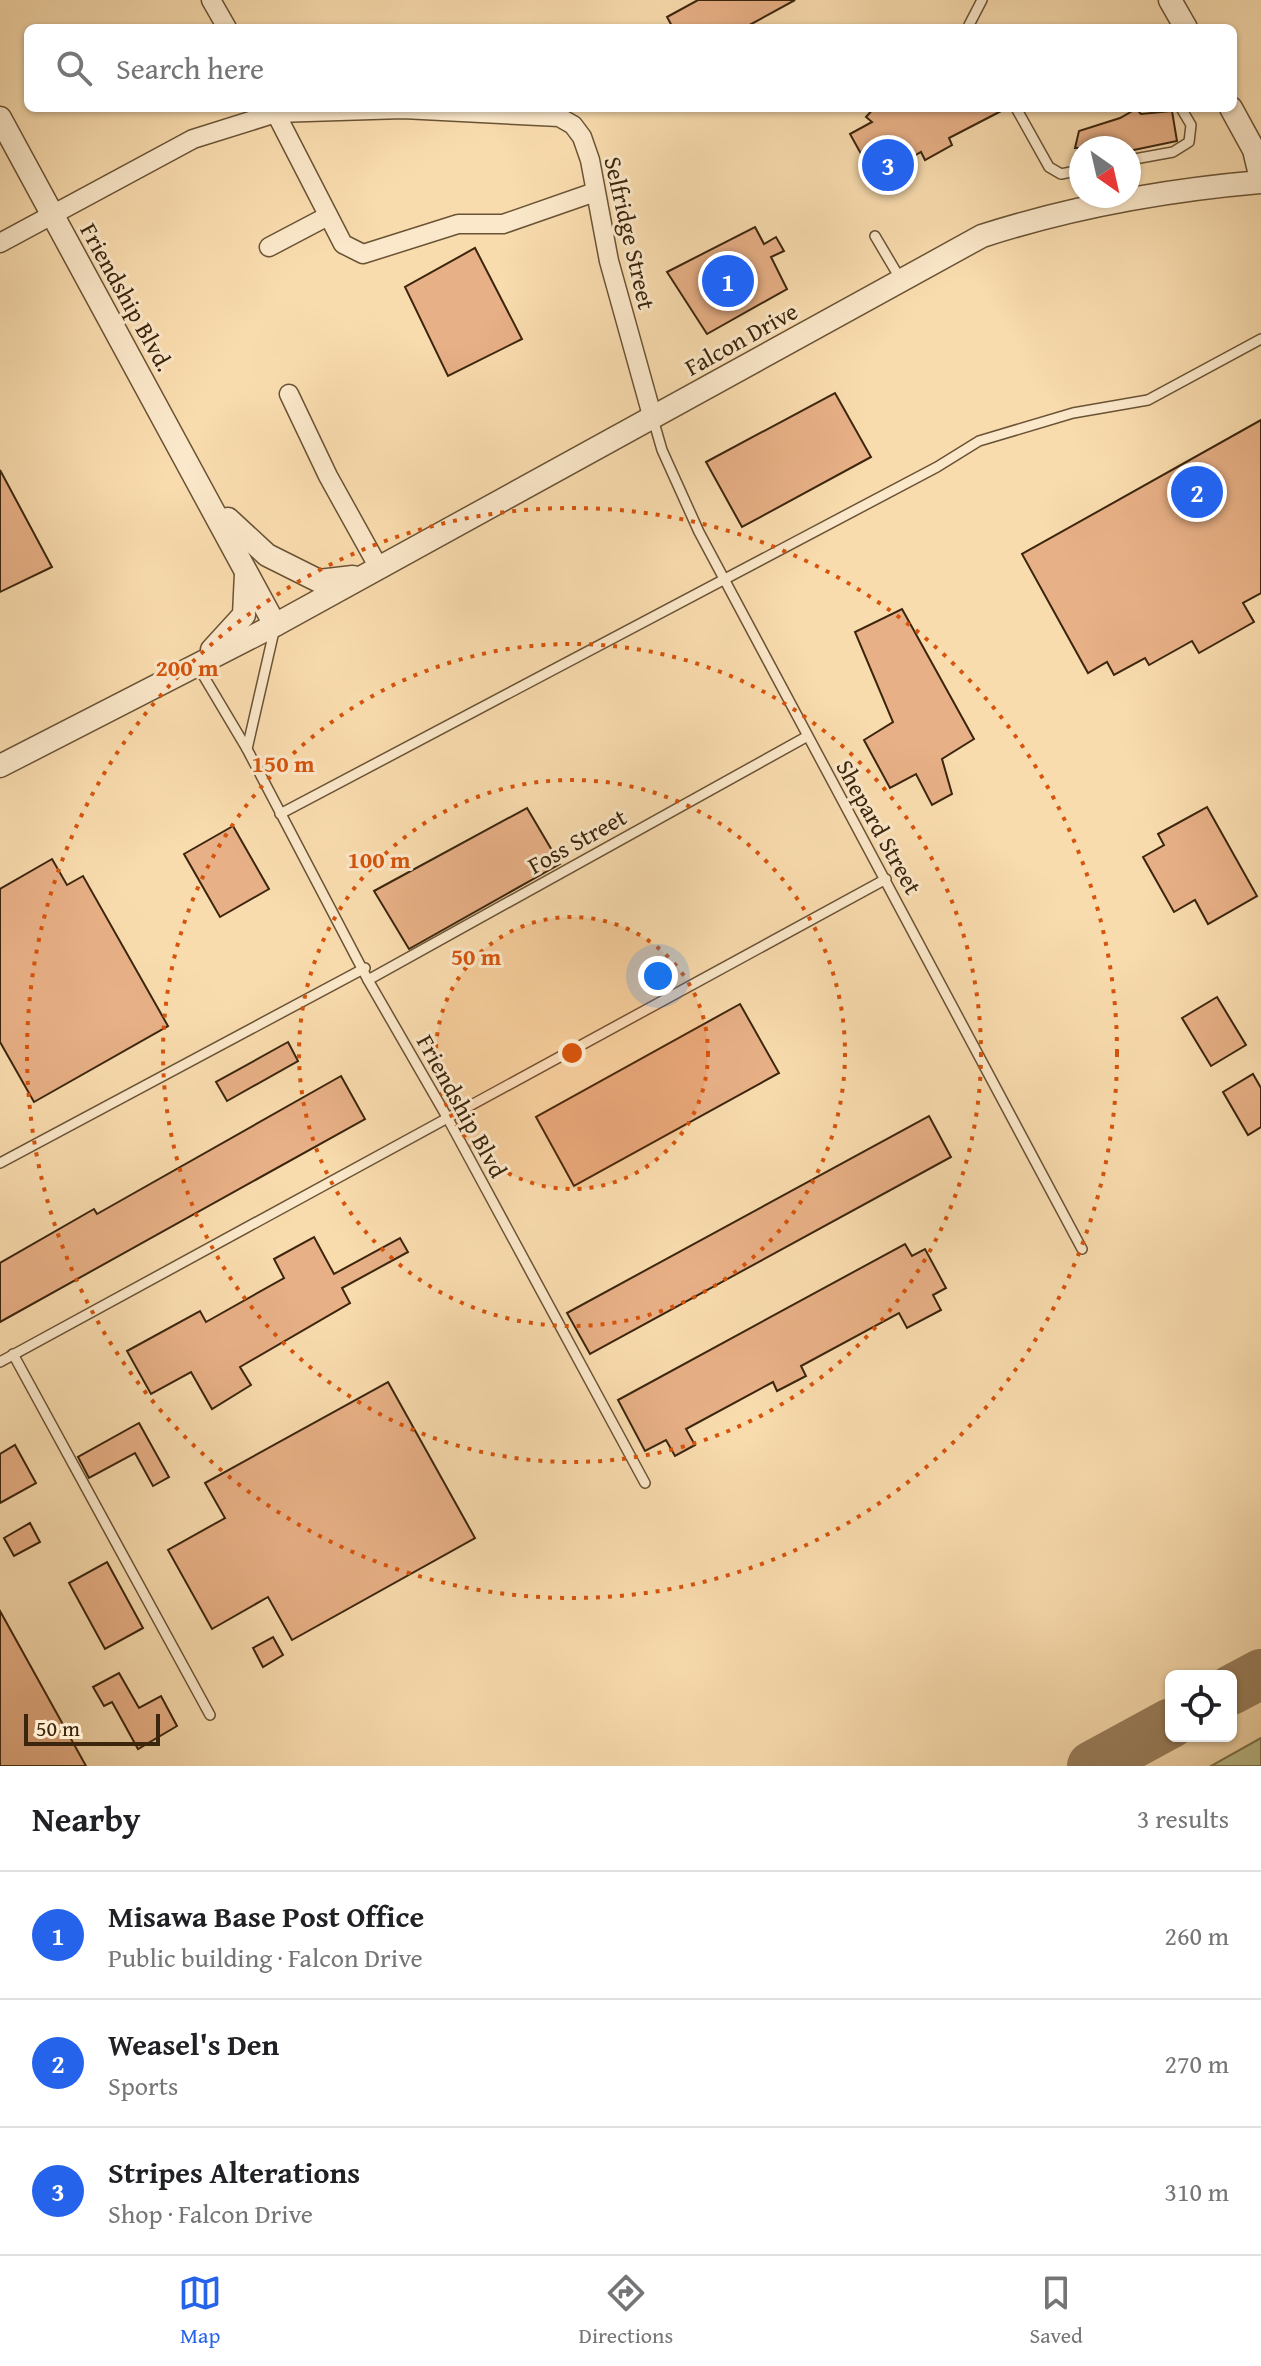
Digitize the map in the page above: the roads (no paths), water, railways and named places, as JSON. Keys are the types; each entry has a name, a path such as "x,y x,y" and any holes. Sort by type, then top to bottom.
{"street":[{"path":"211,0 225,24"},
{"path":"1170,0 1184,24"},
{"name":"Selfridge Street","path":"0,243 193,139 272,112"},
{"path":"276,112 343,244 363,254 382,251 430,231 458,224 503,224 595,192"},
{"name":"Selfridge Street","path":"462,112 559,117 573,125 582,137 609,261 653,419"},
{"path":"1233,112 1254,150 1261,180"},
{"name":"Friendship Blvd.","path":"0,118 211,500 275,625"},
{"name":"Falcon Drive","path":"197,665 653,419 982,236 1043,217 1205,187 1261,180"},
{"path":"269,247 328,216"},
{"path":"289,394 372,572"},
{"name":"Friendship Blvd.","path":"211,500 245,537 288,566 319,581 372,572"},
{"name":"Friendship Blvd.","path":"197,665 244,615 246,571"},
{"path":"0,766 197,665"}],"lane":[{"path":"970,24 982,0"},
{"path":"1018,112 1049,167 1061,174 1069,172"},
{"path":"1141,158 1173,152 1189,142 1191,125 1183,112"},
{"path":"875,236 901,280"},
{"path":"280,814 937,467 979,441 1073,413 1148,400 1261,339"},
{"name":"Shepard Street","path":"653,419 662,450 699,532 1082,1249"},
{"path":"247,749 275,625"},
{"name":"Friendship Blvd","path":"197,665 247,749 365,968 368,980 447,1117 645,1483"},
{"name":"Foss Street","path":"368,980 806,737"},
{"path":"0,1362 886,879"},
{"path":"0,1163 365,968"},
{"path":"13,1354 210,1715"}],"place":[{"name":"Stripes Alterations","path":"888,165"},
{"name":"Misawa Base Post Office","path":"728,281"},
{"name":"Weasel's Den","path":"1197,492"}]}
